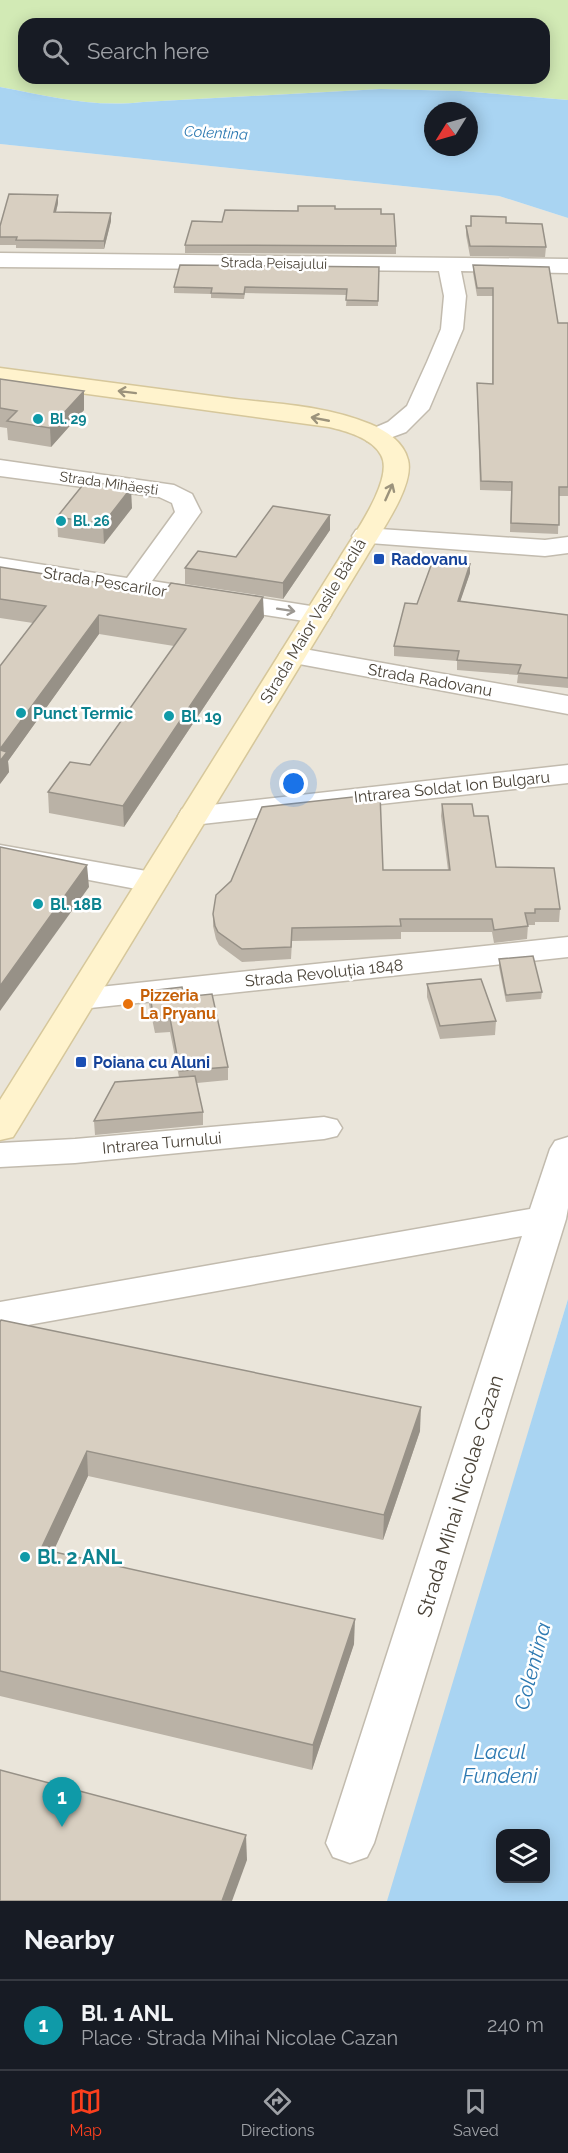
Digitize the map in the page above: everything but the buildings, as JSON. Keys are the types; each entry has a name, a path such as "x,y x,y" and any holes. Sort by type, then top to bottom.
{"street":[{"name":"Strada Peisajului","path":"0,260 558,265"},
{"path":"376,436 397,427 417,409 439,362 452,329 455,296 449,265"},
{"name":"Strada Maior Vasile Băcilă","path":"0,375 318,418 346,424 376,436 393,455 397,474 365,536 318,615 0,1129"},
{"name":"Strada Mihăești","path":"0,468 165,490 183,499 188,512 135,586"},
{"path":"365,536 560,550"},
{"name":"Strada Pescarilor","path":"0,566 318,615"},
{"name":"Strada Radovanu","path":"293,655 568,705"},
{"name":"Intrarea Soldat Ion Bulgaru","path":"194,816 568,774"},
{"path":"0,854 152,882"},
{"name":"Strada Revoluția 1848","path":"81,999 568,946"},
{"name":"Intrarea Turnului","path":"0,1155 75,1151 324,1128"},
{"name":"Strada Mihai Nicolae Cazan","path":"350,1843 568,1149"},
{"path":"0,1316 547,1219"}],"shaded area":[{"path":"0,144 499,196 568,218 568,1299 504,1514 568,1901 0,1901"}],"green space":[{"path":"0,0 568,0 568,100 461,91 381,89 124,103 71,100 0,87"}],"water":[{"name":"Colentina","path":"0,87 71,100 106,103 381,89 461,91 568,100 568,218 499,196 0,144"},
{"name":"Lacul Fundeni","path":"568,1299 568,1901 387,1901"}],"place":[{"name":"Bl. 29","path":"38,419"},
{"name":"Bl. 26","path":"61,521"},
{"name":"Radovanu","path":"379,559"},
{"name":"Punct Termic","path":"21,713"},
{"name":"Bl. 19","path":"169,716"},
{"name":"Bl. 18B","path":"38,904"},
{"name":"Pizzeria La Pryanu","path":"128,1004"},
{"name":"Poiana cu Aluni","path":"81,1062"},
{"name":"Bl. 2 ANL","path":"25,1557"},
{"name":"Bl. 1 ANL","path":"62,1827"}]}
